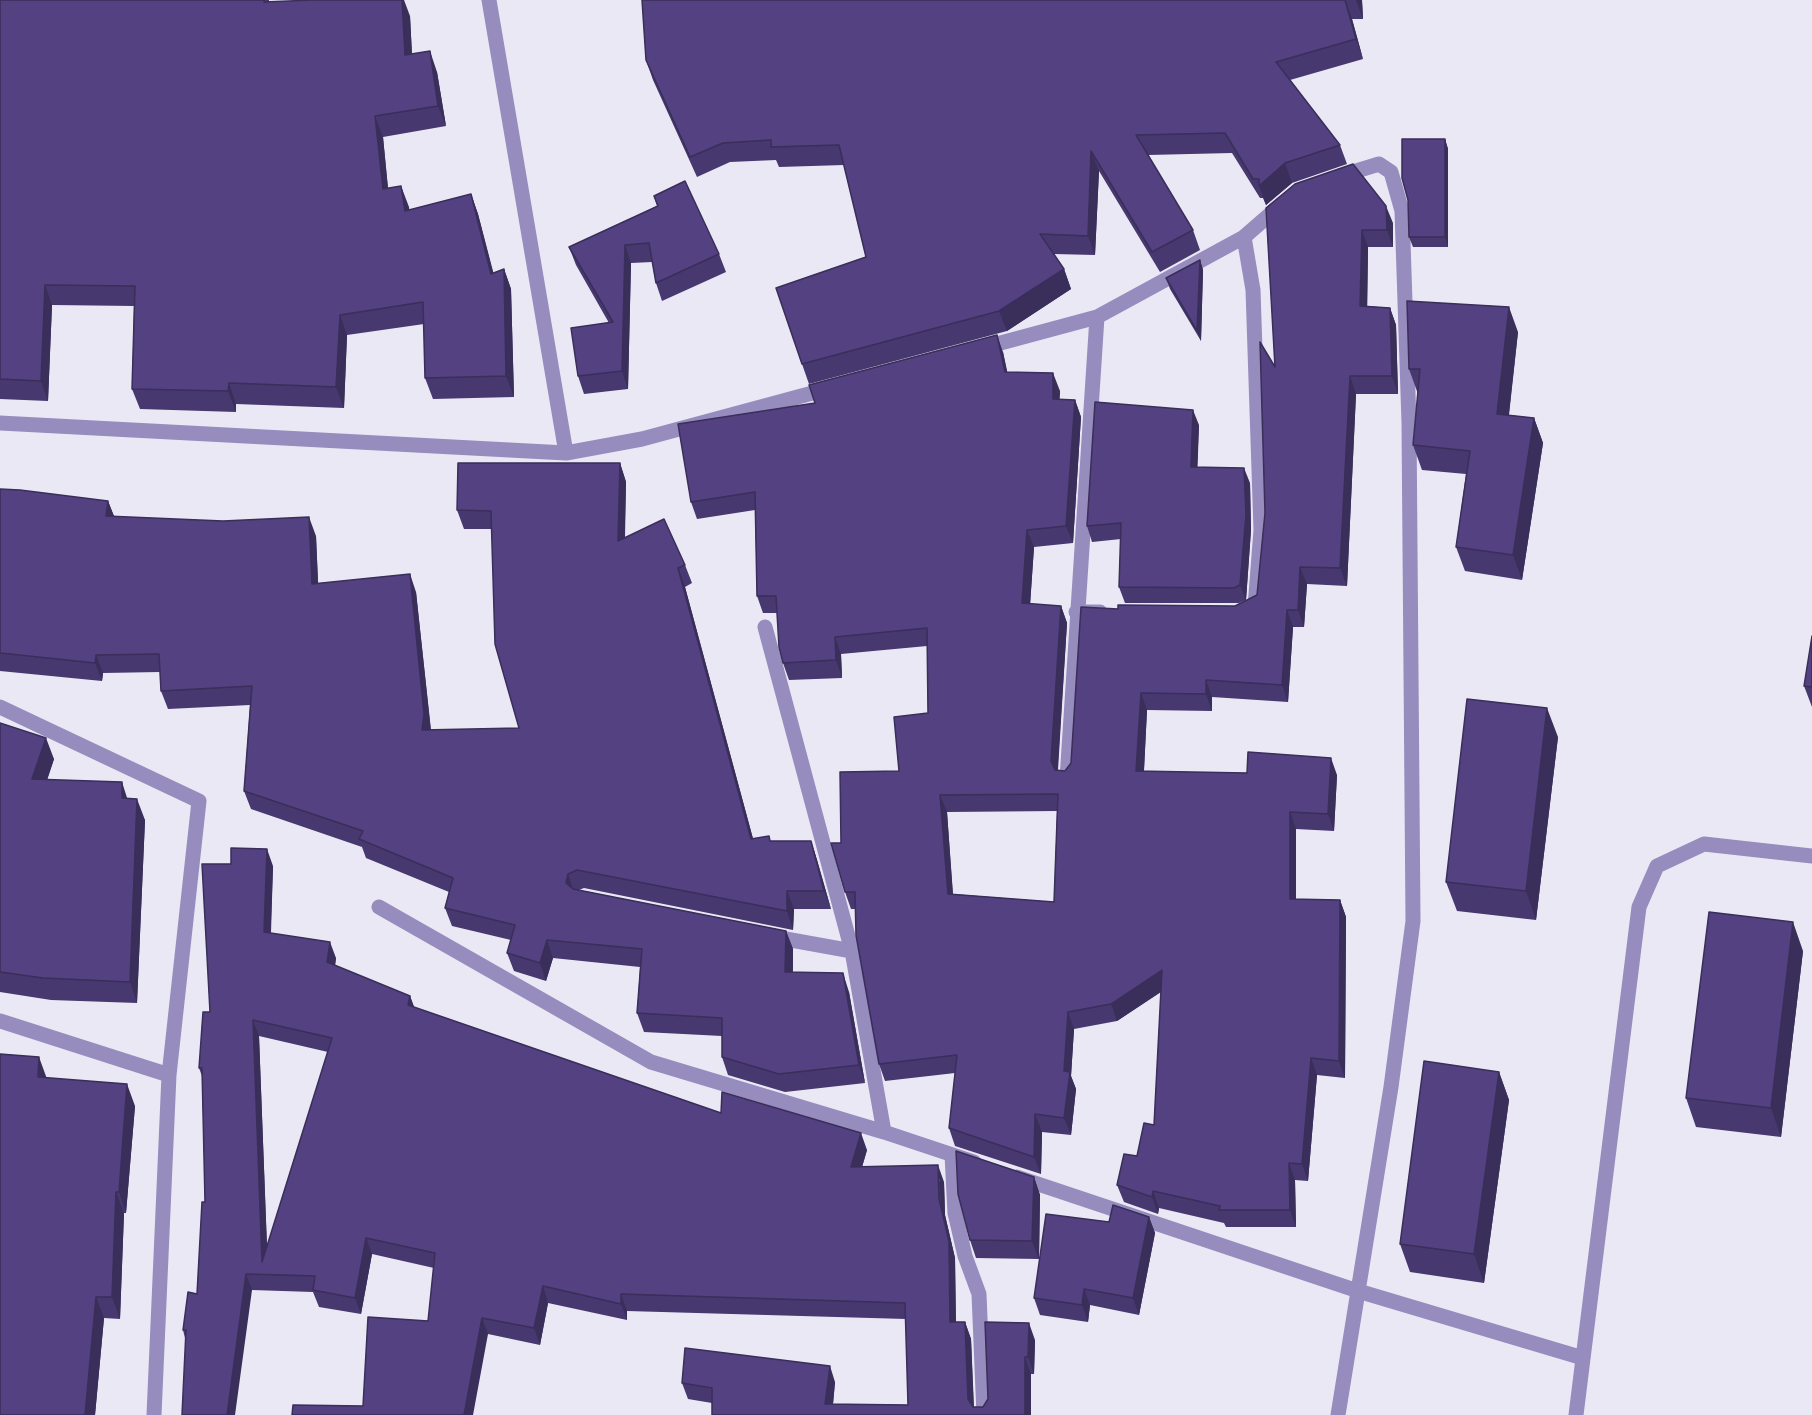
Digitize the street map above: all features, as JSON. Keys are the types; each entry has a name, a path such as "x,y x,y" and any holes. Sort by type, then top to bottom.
{"street":[{"path":"489,0 566,453"},
{"path":"1325,181 1379,164 1391,172 1402,210 1408,423 1413,921 1391,1087 1338,1415"},
{"path":"965,353 1097,317 1244,237 1296,192"},
{"path":"1230,613 1241,613 1255,607 1261,530 1253,290 1244,237"},
{"path":"1067,779 1076,612 1097,317"},
{"path":"0,423 566,453 642,439 850,384"},
{"path":"1076,612 1111,612"},
{"path":"765,627 852,951 884,1132"},
{"path":"0,707 199,801 169,1075 154,1415"},
{"path":"1576,1415 1639,907 1657,866 1704,844 1812,856"},
{"path":"379,907 651,1062 884,1132 1358,1291 1583,1358"},
{"path":"752,932 852,951"},
{"path":"0,1021 169,1075"},
{"path":"952,1155 955,1213 965,1256 979,1294 984,1415"}],"building":[{"path":"0,0 264,0 264,2 402,0 405,55 430,51 438,106 375,116 383,189 401,186 405,211 471,194 491,274 504,269 506,376 425,378 423,302 340,315 336,387 229,383 228,391 132,389 135,286 45,285 41,381 0,379"},
{"path":"642,0 1345,0 1356,39 1276,62 1340,145 1285,163 1259,186 1259,179 1253,179 1225,133 1136,135 1193,230 1152,252 1091,151 1088,236 1040,234 1064,269 999,311 802,364 776,288 866,257 839,145 771,147 771,140 723,143 690,157 646,60"},
{"path":"1402,139 1445,139 1445,237 1409,237 1408,200 1402,178"},
{"path":"1353,164 1386,206 1387,230 1362,230 1360,306 1390,308 1392,376 1350,376 1340,568 1300,567 1298,610 1287,610 1282,685 1206,680 1206,694 1141,693 1136,771 1247,773 1248,752 1331,758 1328,814 1290,812 1290,899 1340,900 1339,1061 1311,1058 1302,1164 1289,1163 1290,1210 1219,1210 1220,1206 1153,1191 1152,1197 1117,1185 1124,1154 1137,1156 1144,1123 1154,1125 1162,970 1111,1004 1068,1012 1064,1071 1070,1072 1064,1118 1035,1114 1034,1157 949,1128 957,1055 879,1064 856,935 855,892 845,892 831,843 841,843 840,772 899,771 894,717 928,713 927,628 835,637 836,660 783,663 779,647 776,596 757,596 755,492 691,502 678,424 815,403 809,385 997,335 1005,372 1053,373 1053,399 1075,400 1066,526 1027,530 1022,603 1061,606 1051,761 1055,770 1065,771 1071,763 1081,607 1118,609 1118,605 1235,606 1257,595 1265,513 1260,342 1275,367 1266,208 1295,184","holes":["1058,794 1054,902 948,894 940,795"]},
{"path":"685,181 719,254 656,283 649,243 625,245 622,371 578,376 571,328 613,322 569,247 658,206 654,196"},
{"path":"1200,260 1197,331 1166,278"},
{"path":"1407,301 1509,307 1497,414 1534,418 1513,555 1456,547 1470,451 1413,445 1420,369 1409,369"},
{"path":"1095,402 1193,410 1191,467 1244,468 1246,515 1240,585 1234,588 1119,587 1121,523 1087,526"},
{"path":"458,463 620,463 618,541 664,519 685,565 678,568 751,839 769,836 770,841 811,841 824,891 787,891 787,911 577,870 568,874 566,883 573,889 786,931 785,972 843,973 859,1065 779,1074 722,1057 722,1018 637,1013 642,949 547,940 540,963 507,953 515,925 445,908 453,878 359,839 363,831 244,791 252,686 161,691 159,654 96,655 95,663 0,653 0,489 108,501 106,516 223,521 309,517 312,584 410,574 424,714 422,730 519,728 495,644 491,511 457,510"},
{"path":"1812,636 1812,687 1804,686"},
{"path":"1467,699 1547,708 1526,891 1446,882"},
{"path":"0,723 46,738 32,779 122,782 122,798 137,799 130,982 43,978 0,972"},
{"path":"231,848 267,849 264,932 330,942 327,962 410,996 408,1005 721,1113 722,1092 861,1133 851,1167 938,1165 939,1199 949,1241 950,1322 965,1322 968,1399 973,1407 983,1407 988,1399 985,1322 1029,1323 1028,1357 1025,1357 1025,1415 712,1415 712,1388 682,1383 685,1348 830,1366 825,1404 908,1405 905,1303 621,1294 621,1304 543,1286 534,1328 482,1318 464,1415 292,1415 293,1405 363,1406 368,1317 428,1321 435,1253 366,1238 355,1298 313,1290 315,1276 246,1274 227,1415 182,1415 186,1330 183,1330 188,1292 197,1294 202,1202 205,1202 202,1068 199,1068 203,1012 210,1012 202,864 231,864","holes":["253,1020 332,1038 262,1262"]},
{"path":"1709,912 1793,922 1771,1108 1686,1098"},
{"path":"0,1054 39,1057 38,1077 127,1084 119,1192 116,1192 112,1297 96,1297 85,1415 0,1415"},
{"path":"1424,1061 1499,1072 1474,1254 1400,1244"},
{"path":"956,1151 1034,1177 1032,1241 970,1240 958,1194"},
{"path":"1113,1205 1149,1217 1133,1298 1084,1289 1082,1305 1034,1298 1046,1214 1109,1222"}]}
